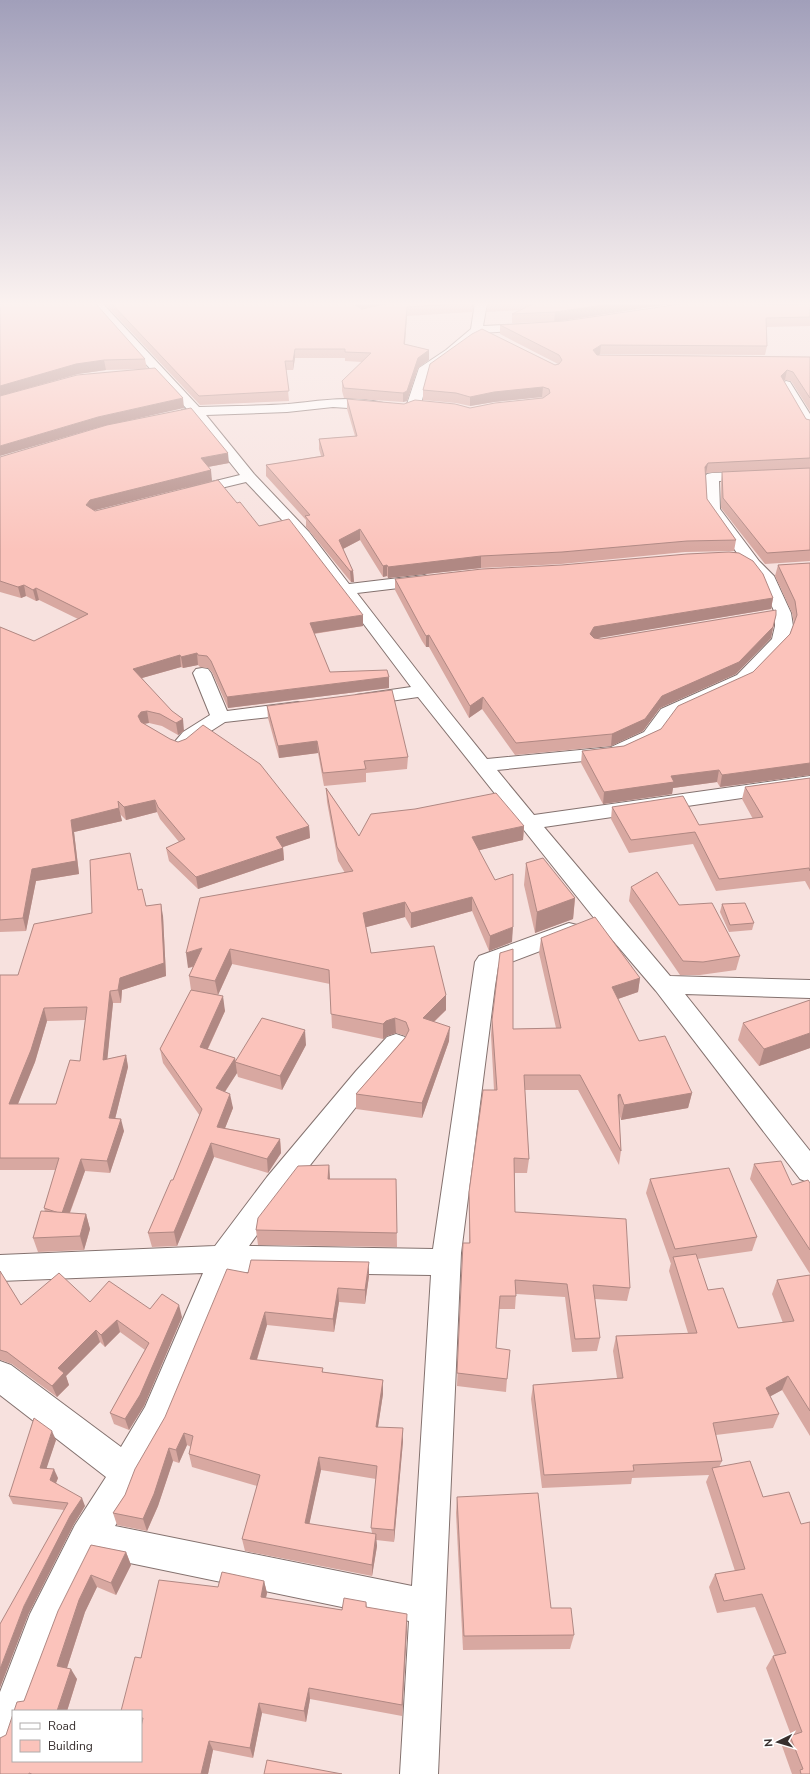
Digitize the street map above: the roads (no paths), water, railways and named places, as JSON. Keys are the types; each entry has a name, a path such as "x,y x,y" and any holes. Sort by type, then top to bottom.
{"street":[{"path":"167,386 196,411 249,477 304,535 424,691 606,917 664,985 810,1171"},
{"path":"418,386 409,406 430,405"},
{"path":"786,386 810,425"},
{"path":"174,416 196,411 287,408 333,403 352,403 389,407"},
{"path":"483,764 615,753 651,736 668,713 743,679 780,640 784,626 776,614 764,568 713,509 712,477 810,473"},
{"path":"180,494 249,477"},
{"path":"720,557 744,558 764,568"},
{"path":"345,589 442,578"},
{"path":"202,673 220,717"},
{"path":"346,702 424,691"},
{"path":"169,739 180,746 190,736 220,717 315,706"},
{"path":"529,822 810,782"},
{"path":"419,1774 447,1262 487,962 606,917"},
{"path":"664,985 810,989"},
{"path":"0,1731 7,1723 48,1614 87,1537 116,1494 125,1471 156,1418 223,1259 277,1185 365,1078 396,1044"},
{"path":"0,1268 223,1259 447,1262"},
{"path":"0,1376 125,1471"},
{"path":"87,1537 428,1607"}]}
